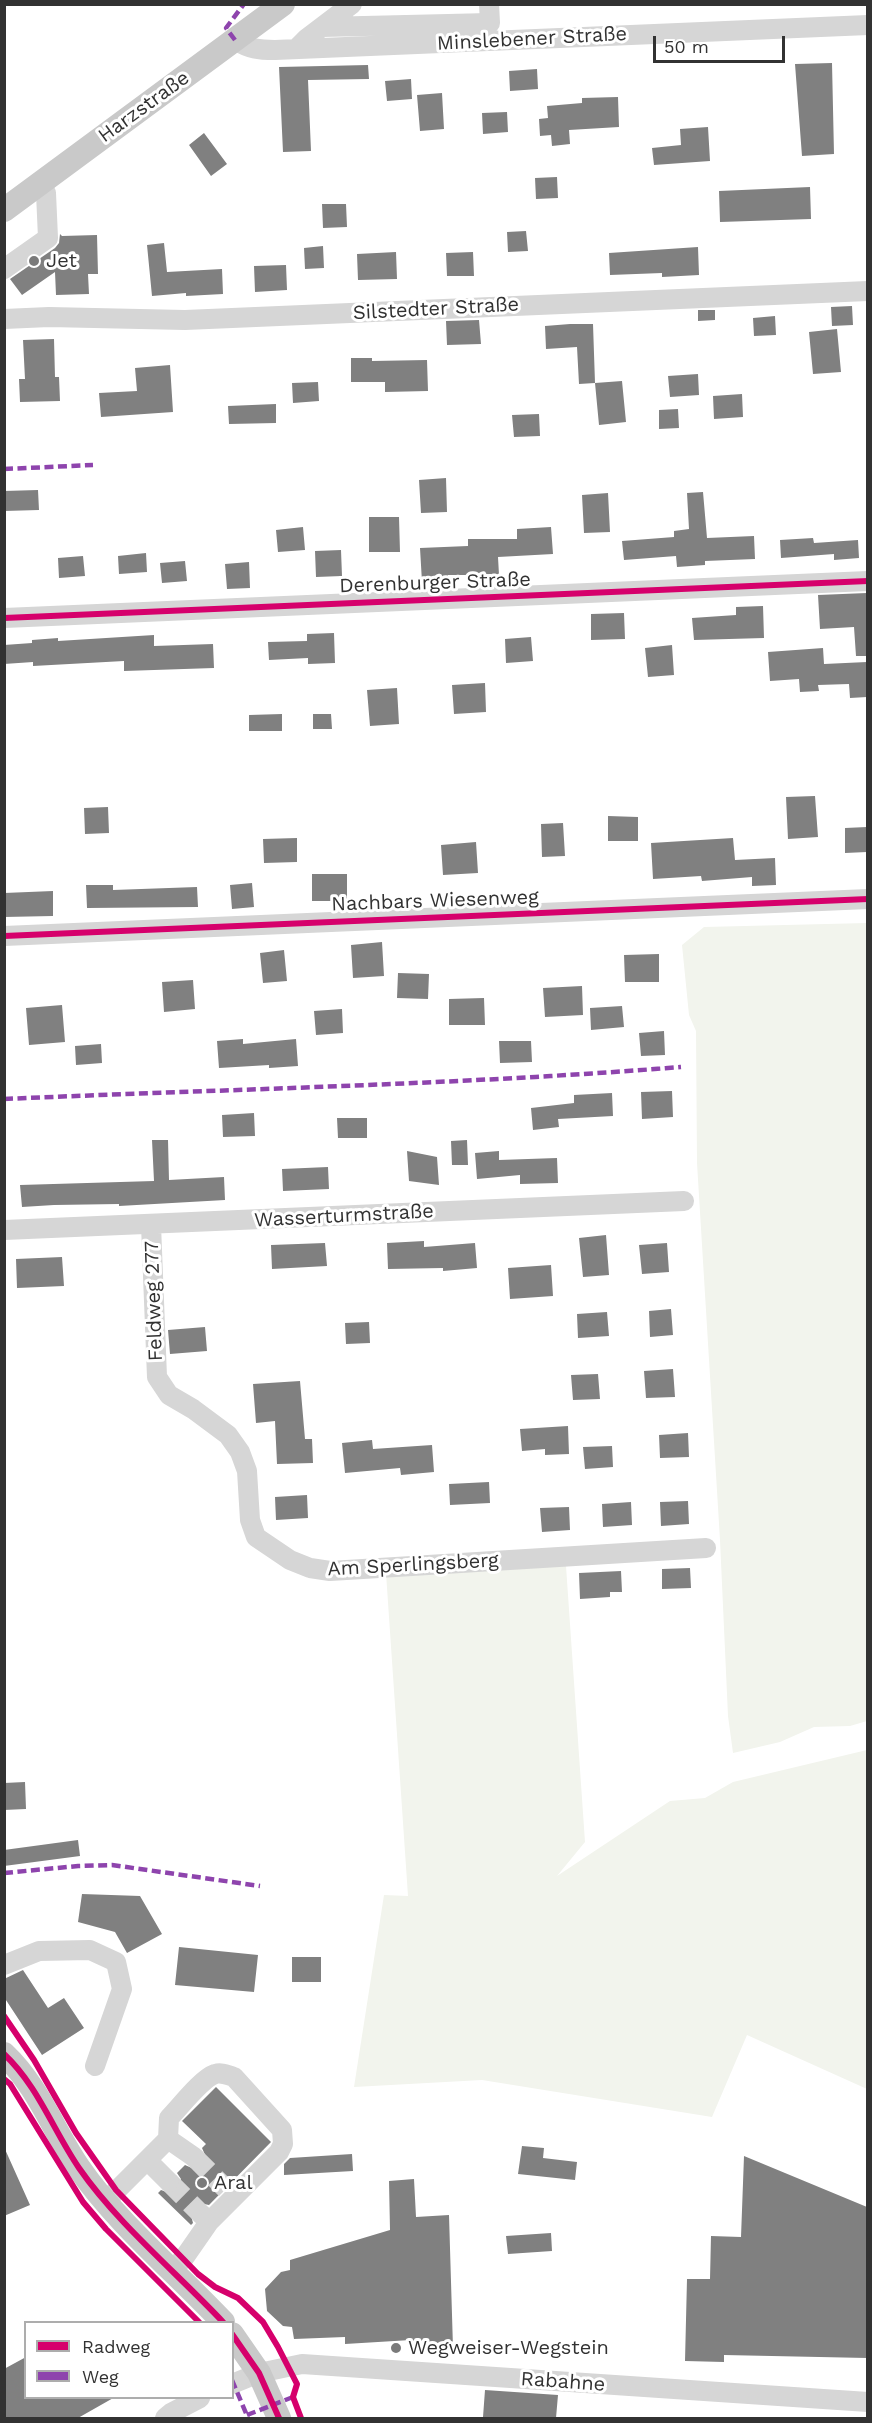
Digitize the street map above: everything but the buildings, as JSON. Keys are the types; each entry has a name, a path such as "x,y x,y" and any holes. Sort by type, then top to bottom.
{"main road":[{"name":"Harzstraße","path":"4,210 283,4"},
{"path":"4,2054 21,2070 80,2169 106,2201 222,2321"},
{"path":"234,2337 259,2373 279,2418"}],"street":[{"path":"296,49 352,4"},
{"path":"322,27 490,23 489,4"},
{"name":"Minslebener Straße","path":"235,40 247,47 259,50 867,25"},
{"path":"4,269 48,238 46,193 40,184"},
{"name":"Silstedter Straße","path":"4,320 49,317 185,320 867,291"},
{"name":"Derenburger Straße","path":"4,618 867,581"},
{"name":"Nachbars Wiesenweg","path":"4,936 867,899"},
{"name":"Wasserturmstraße","path":"4,1230 684,1201"},
{"name":"Feldweg 277","path":"151,1225 157,1377"},
{"name":"Am Sperlingsberg","path":"157,1377 169,1395 193,1408 228,1435 240,1452 247,1471 250,1520 256,1537 290,1560 310,1568 330,1571 706,1548"},
{"path":"4,1965 39,1951 90,1950 116,1962 122,1989 95,2066"},
{"path":"106,2201 168,2139 169,2118 206,2080 213,2074 223,2073 234,2077 282,2130 284,2137 279,2152 205,2218 184,2258 172,2270"},
{"path":"168,2139 194,2157"},
{"path":"147,2160 169,2182"},
{"name":"Rabahne","path":"234,2383 259,2373 302,2364 867,2402"},
{"path":"165,2418 196,2399"}],"shaded area":[{"path":"867,923 867,1721 850,1726 814,1727 780,1742 733,1753 728,1716 720,1540 697,1163 696,1031 689,1015 682,945 704,927"},
{"path":"566,1566 585,1842 557,1876 670,1801 705,1798 733,1782 867,1750 867,2089 747,2035 712,2117 482,2080 354,2087 384,1895 408,1896 386,1573"}],"tunnel":[{"path":"194,2157 226,2189"},
{"path":"169,2182 202,2215"}],"marked path":[{"path":"235,40 226,28 244,4"},
{"path":"4,469 93,465"},
{"path":"4,1099 428,1082 681,1067"},
{"path":"4,1873 112,1865 260,1886"},
{"path":"234,2385 248,2418"},
{"path":"247,2415 293,2397"}],"cycle path":[{"path":"4,618 868,581"},
{"path":"4,936 868,899"},
{"path":"4,2016 34,2060 76,2133 116,2190 198,2274 215,2287 238,2298 263,2322 297,2384 293,2397 301,2418"},
{"path":"4,2054 26,2080 70,2154 94,2188 129,2228 222,2321"},
{"path":"4,2079 10,2084 83,2202 106,2229 198,2321"},
{"path":"234,2337 259,2373 279,2418"}],"place":[{"name":"Jet","path":"34,261"},
{"name":"Aral","path":"202,2183"},
{"name":"Wegweiser-Wegstein","path":"396,2348"}]}
